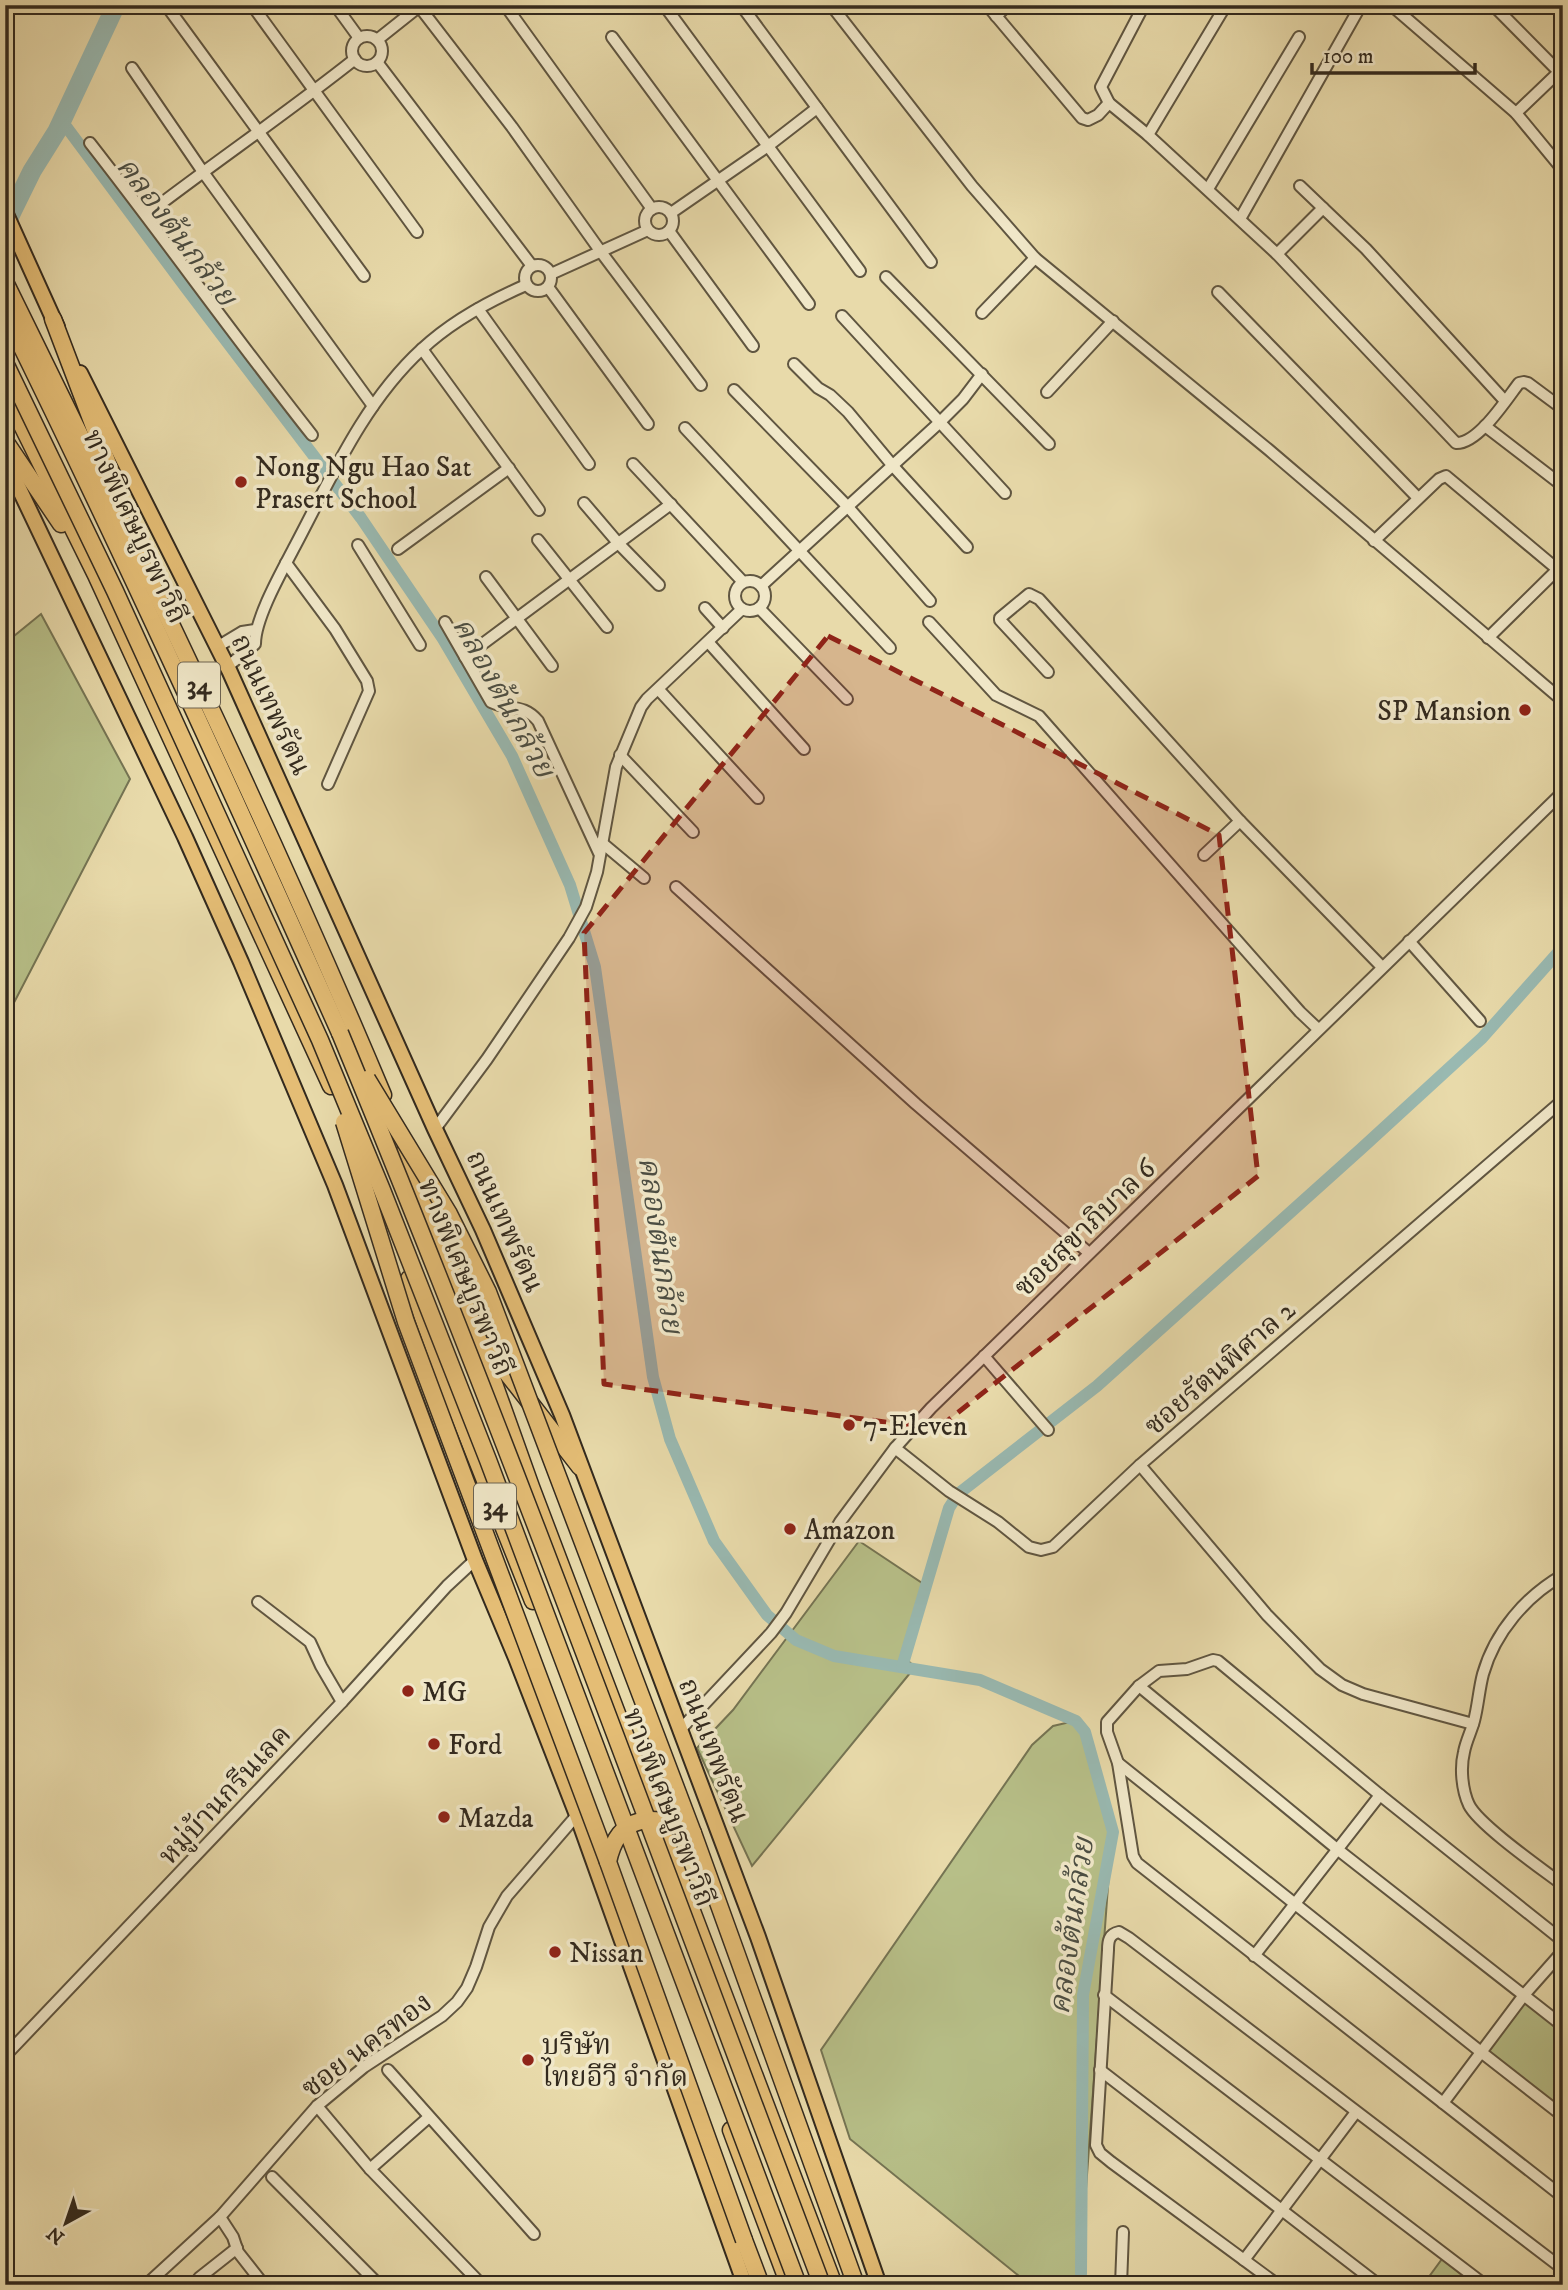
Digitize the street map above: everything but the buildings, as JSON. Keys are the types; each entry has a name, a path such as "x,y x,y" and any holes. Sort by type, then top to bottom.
{"highway":[{"name":"ถนนเทพรัตน","path":"5,282 153,583 344,1005 427,1205 531,1488 834,2285"},
{"name":"ทางพิเศษบูรพาวิถี","path":"5,313 237,804 340,1033 508,1452 822,2285"},
{"path":"53,319 153,583"},
{"name":"ทางพิเศษบูรพาวิถี","path":"5,363 115,591 320,1041 382,1190 488,1461 798,2285"},
{"name":"34","path":"5,391 96,575 312,1042 388,1220 451,1395 576,1709 789,2285"},
{"path":"5,441 96,575"},
{"path":"340,1033 449,1214 488,1292 693,1833 856,2285"},
{"path":"320,1041 406,1322 608,1861 761,2285"},
{"path":"476,1333 580,1467"},
{"path":"608,1861 616,1837 624,1829 643,1820 663,1820 693,1833"}],"main road":[{"name":"ถนนเทพรัตน","path":"5,212 53,319 227,667 483,1230 562,1415 758,1937 879,2285"},
{"name":"34","path":"5,459 185,837 269,1026 358,1246 475,1560 577,1815 745,2285"}],"street":[{"path":"166,5 364,276"},
{"path":"252,5 417,232"},
{"path":"335,5 359,38"},
{"path":"505,5 652,209"},
{"path":"664,5 860,271"},
{"path":"741,5 931,262"},
{"path":"831,5 972,186 1035,258 1113,320 1563,701"},
{"path":"987,5 1082,118 1088,120 1098,115 1109,103"},
{"path":"996,16 1008,5"},
{"path":"1131,5 1142,10 1101,88 1103,96 1277,254 1456,443 1464,443 1485,426 1518,383 1524,382 1563,409"},
{"path":"1148,135 1226,5"},
{"path":"1240,219 1361,5"},
{"path":"1391,5 1516,113 1563,170"},
{"path":"1493,5 1561,72 1516,113"},
{"path":"377,40 420,6 701,385"},
{"path":"369,36 377,40 382,54 377,62 368,66 355,59 353,45 359,38 369,36"},
{"path":"612,37 809,304"},
{"path":"1208,189 1299,37"},
{"path":"146,215 260,133 355,59"},
{"path":"377,62 532,266"},
{"path":"132,68 203,172 373,405"},
{"path":"671,213 768,146 817,108"},
{"path":"90,143 312,435"},
{"path":"1300,186 1366,249 1505,401"},
{"path":"664,208 671,213 673,222 666,234 656,235 648,230 646,217 652,209 664,208"},
{"path":"1277,254 1323,208"},
{"path":"551,274 648,230"},
{"path":"669,231 752,346"},
{"path":"982,313 1035,258"},
{"path":"526,285 526,272 532,266 541,265 551,274"},
{"path":"551,274 548,287 648,424"},
{"path":"886,277 1049,444"},
{"path":"526,285 537,292 548,287"},
{"path":"227,667 255,644 255,630 286,564 335,468 373,405 422,349 448,328 478,309 526,285"},
{"path":"1218,292 1418,498"},
{"path":"478,309 589,464"},
{"path":"842,316 1005,493"},
{"path":"1047,392 1113,320"},
{"path":"422,349 539,510"},
{"path":"794,364 817,388 830,395 848,412 967,547"},
{"path":"761,586 939,423 982,374"},
{"path":"734,390 848,507 930,601"},
{"path":"1485,426 1563,486"},
{"path":"685,428 890,648"},
{"path":"633,464 743,582"},
{"path":"398,549 509,468"},
{"path":"1374,541 1440,478 1448,477 1560,572 1488,638"},
{"path":"584,503 659,585"},
{"path":"465,657 671,504"},
{"path":"538,540 607,627"},
{"path":"358,545 420,645"},
{"path":"286,564 335,629 367,681 369,691 328,784"},
{"path":"486,577 552,666"},
{"path":"743,582 756,582 761,586 765,597 759,608 751,611 742,609 736,603 734,595 743,582"},
{"path":"1048,672 1000,620 1029,594 1039,599 1240,821 1382,967"},
{"path":"705,608 723,628"},
{"path":"759,608 847,699"},
{"path":"435,1129 487,1059 579,922 593,890 620,755 641,707 742,609"},
{"path":"445,622 491,702 499,706 521,708 538,721 600,848 644,878"},
{"path":"929,622 996,695 1039,716 1291,1002 1318,1029"},
{"path":"217,647 242,632 255,630"},
{"path":"709,643 804,749"},
{"path":"659,690 758,798"},
{"path":"620,755 693,832"},
{"name":"ซอยสุขาภิบาล 6","path":"680,1731 771,1633 841,1522 895,1448 931,1408 1563,792"},
{"path":"1204,855 1240,821"},
{"path":"676,887 906,1094 1089,1253"},
{"path":"1409,941 1480,1021"},
{"name":"ซอยรัตนพิศาล 2","path":"895,1448 949,1491 970,1502 1029,1547 1041,1550 1053,1547 1140,1465 1563,1100"},
{"path":"984,1356 1048,1430"},
{"path":"1140,1465 1266,1615 1320,1669 1342,1685 1363,1694 1473,1724"},
{"name":"หมู่บ้านกรีนเลค","path":"5,2056 342,1702 447,1586 475,1560"},
{"path":"1563,1575 1534,1595 1505,1628 1483,1673 1473,1724 1463,1754 1463,1779 1469,1806 1487,1824 1563,1885"},
{"path":"258,1602 310,1642 342,1702"},
{"path":"1563,1941 1217,1661 1187,1669 1163,1669 1139,1686 1107,1722 1107,1732 1118,1763 1133,1856 1137,1863 1563,2197"},
{"path":"1139,1686 1337,1849 1563,2026"},
{"path":"1118,1763 1480,2053 1563,2116"},
{"path":"1254,1956 1380,1795"},
{"name":"ซอย นครทอง","path":"146,2285 220,2217 317,2106 364,2067 442,2017 457,2002 467,1988 489,1927 507,1896 577,1815"},
{"path":"1278,2285 1100,2154 1095,2132 1109,1939 1114,1933 1119,1932 1563,2269"},
{"path":"1443,2103 1524,1995 1563,1951"},
{"path":"1104,1995 1485,2285"},
{"path":"388,2070 534,2234"},
{"path":"1100,2070 1378,2285"},
{"path":"317,2106 370,2169 482,2285"},
{"path":"1244,2260 1356,2112"},
{"path":"370,2169 429,2118"},
{"path":"272,2176 379,2285"},
{"path":"220,2217 237,2248 264,2285"},
{"path":"1121,2285 1123,2232"},
{"path":"198,2283 237,2248"}],"highlighted area":[{"path":"828,636 1219,835 1258,1176 937,1429 604,1384 584,933"}],"green space":[{"path":"41,614 130,779 5,1020 5,635 9,640"},
{"path":"859,1541 925,1585 906,1659 915,1667 752,1866 697,1748 733,1710"},
{"path":"1070,1722 1088,1737 1112,1831 1079,2285 1030,2285 850,2139 821,2050 1032,1745 1053,1726"},
{"path":"1524,1997 1563,2027 1563,2114 1482,2052"},
{"path":"1442,2259 1475,2285 1423,2285"}],"waterway":[{"path":"5,226 32,171 57,131 116,5"},
{"name":"คลองต้นกล้วย","path":"62,121 361,518 443,639 512,756 570,885 595,967 653,1377 670,1439 714,1541 767,1615 796,1640 834,1656 980,1680 1076,1721 1085,1732 1113,1832 1083,1995 1081,2274"},
{"path":"902,1667 949,1508 958,1494 1097,1386 1362,1148 1482,1038 1563,947"}],"place":[{"name":"Nong Ngu Hao Sat Prasert School","path":"241,482"},
{"name":"SP Mansion","path":"1525,710"},
{"name":"7-Eleven","path":"849,1425"},
{"name":"Amazon","path":"790,1529"},
{"name":"MG","path":"408,1691"},
{"name":"Ford","path":"434,1744"},
{"name":"Mazda","path":"444,1817"},
{"name":"Nissan","path":"555,1952"},
{"name":"บริษัท ไทยอีวี จำกัด","path":"528,2060"}]}
